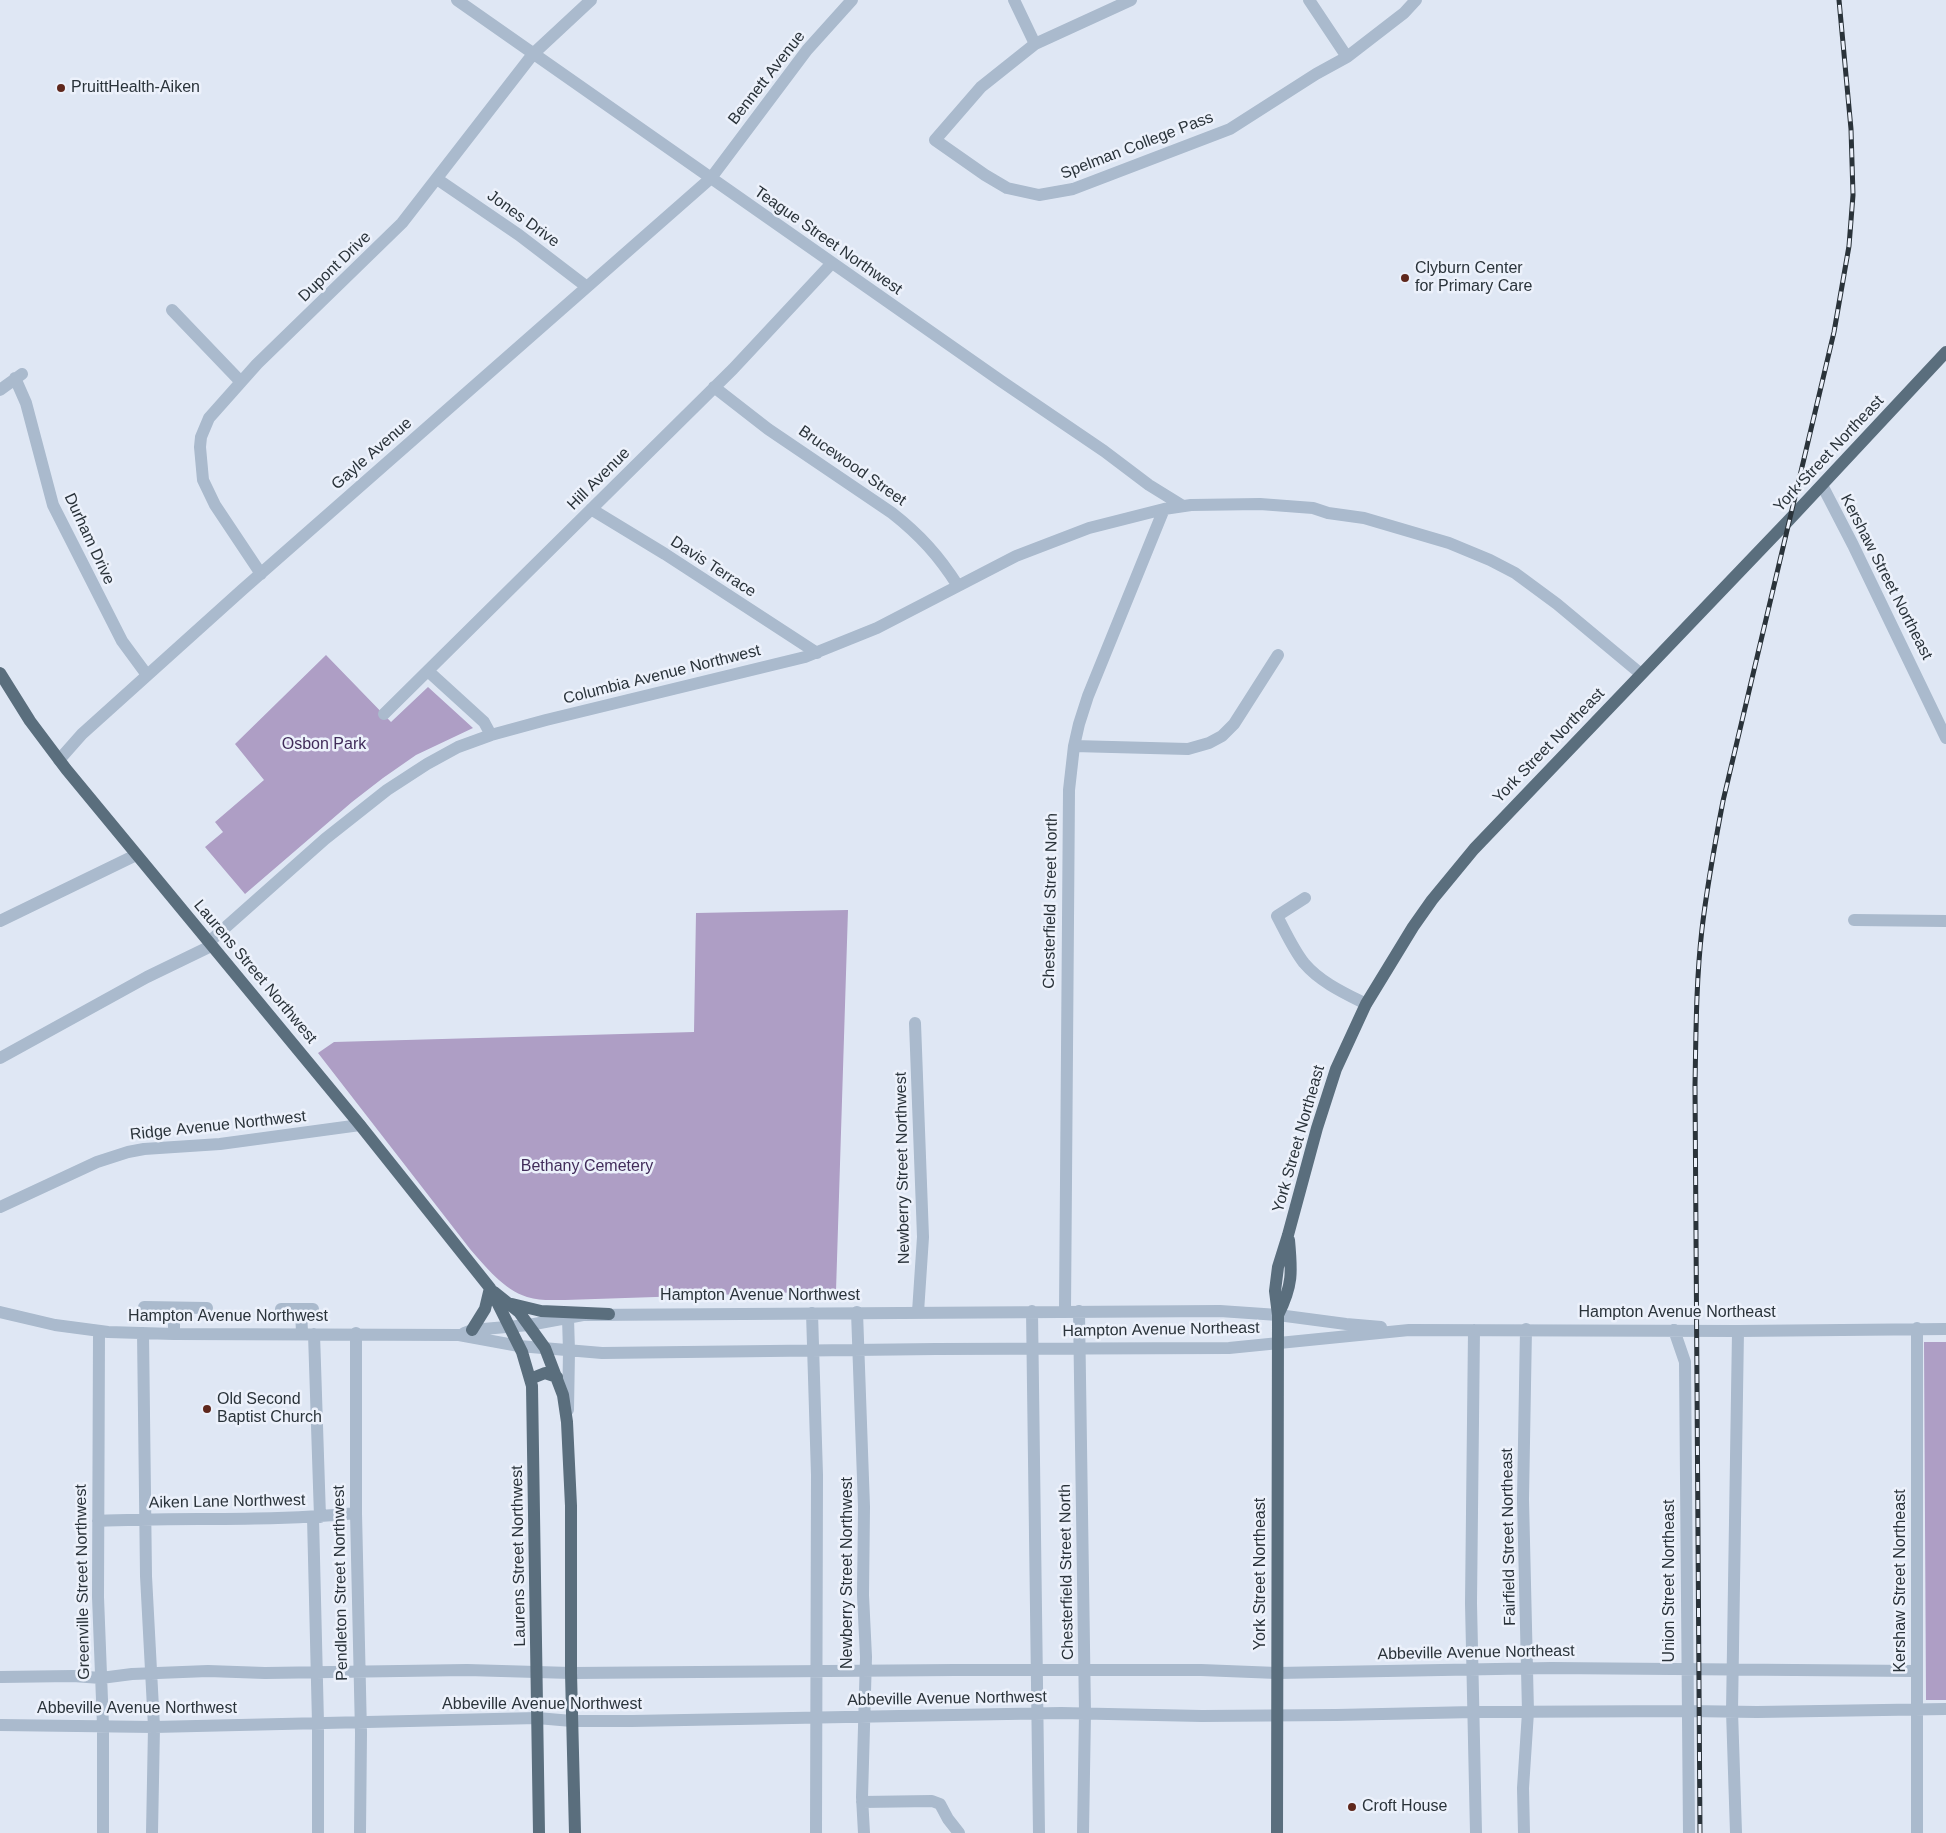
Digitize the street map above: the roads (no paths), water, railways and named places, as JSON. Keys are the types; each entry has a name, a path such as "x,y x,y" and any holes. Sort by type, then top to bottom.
{"main road":[{"name":"York Street Northeast","path":"1278,1833 1278,1315 1288,1294 1292,1269 1288,1235 1317,1128 1336,1069 1366,1004 1413,926 1453,874 1508,813 1822,485 1946,352"},
{"name":"Laurens Street Northwest","path":"0,673 30,721 136,855 360,1125 490,1288 519,1312 545,1348 563,1395 568,1422 571,1506 571,1673 575,1833"},
{"name":"Laurens Street Northwest","path":"490,1288 520,1346 532,1386 539,1833"},
{"path":"472,1330 485,1309 490,1288"},
{"path":"509,1304 541,1311 609,1314"},
{"path":"530,1379 545,1372 557,1377"}],"street":[{"name":"Teague Street Northwest","path":"456,0 1104,451 1149,485 1183,506"},
{"name":"Dupont Drive","path":"261,574 215,505 204,480 200,457 201,437 209,418 241,382 384,242 437,179 533,54 591,0"},
{"name":"Bennett Avenue","path":"711,178 807,50 852,0"},
{"path":"1014,0 1035,44 1130,0"},
{"path":"1309,0 1347,57"},
{"name":"Spelman College Pass","path":"1035,44 981,87 935,140 1007,188 1039,195 1057,193 1099,180 1230,129 1316,74 1347,57 1404,13 1416,0"},
{"name":"Gayle Avenue","path":"60,760 82,734 147,675 711,178"},
{"name":"Jones Drive","path":"437,179 519,235 587,287"},
{"name":"Hill Avenue","path":"384,714 714,387 832,263"},
{"path":"172,310 241,382"},
{"name":"Durham Drive","path":"0,390 19,376 53,505 122,641 147,675"},
{"name":"Brucewood Street","path":"714,387 768,429 892,513 936,554 958,586"},
{"name":"Kershaw Street Northeast","path":"1822,485 1946,738"},
{"name":"Columbia Avenue Northwest","path":"0,1058 210,944 325,839 387,790 446,753 491,735 546,720 817,653 877,628 1016,556 1052,541 1098,526 1164,509 1183,506 1260,504 1313,508 1328,513 1364,518 1449,543 1515,573 1557,604 1641,674"},
{"name":"Davis Terrace","path":"591,509 665,554 817,653"},
{"name":"Chesterfield Street North","path":"1064,1311 1069,790 1074,746 1088,696 1164,509"},
{"path":"1074,746 1188,749 1209,744 1222,736 1234,724 1278,655"},
{"path":"428,671 484,722 491,735"},
{"path":"1,918 136,855"},
{"path":"1305,898 1276,916 1303,961 1312,971 1331,985 1366,1004"},
{"path":"1854,920 1946,921"},
{"name":"Newberry Street Northwest","path":"915,1023 923,1237 918,1312"},
{"name":"Ridge Avenue Northwest","path":"0,1207 97,1162 128,1152 220,1144 360,1125"},
{"path":"144,1307 207,1308"},
{"path":"174,1308 174,1334"},
{"name":"Pendleton Street Northwest","path":"281,1309 307,1309 317,1517 318,1833"},
{"name":"Chesterfield Street North","path":"1032,1311 1038,1833"},
{"name":"Hampton Avenue Northeast","path":"1064,1311 1220,1311 1278,1315 1408,1330 1946,1328"},
{"name":"Hampton Avenue Northwest","path":"458,1335 472,1330 510,1328 583,1315 1064,1311"},
{"name":"Chesterfield Street North","path":"1079,1311 1085,1713 1083,1833"},
{"name":"Hampton Avenue Northwest","path":"0,1312 55,1325 99,1331 174,1334 356,1333 458,1335 520,1346 602,1353 1033,1348"},
{"name":"Newberry Street Northwest","path":"857,1312 864,1468 865,1671 862,1802 864,1833"},
{"name":"Newberry Street Northwest","path":"812,1313 817,1475 816,1833"},
{"name":"Laurens Street Northwest","path":"568,1318 568,1422"},
{"name":"Kershaw Street Northeast","path":"1917,1328 1917,1833"},
{"name":"Fairfield Street Northeast","path":"1524,1833 1523,1788 1528,1712 1523,1499 1526,1329"},
{"name":"Hampton Avenue Northeast","path":"1033,1348 1229,1348 1408,1330"},
{"path":"1474,1330 1471,1548 1476,1833"},
{"name":"Union Street Northeast","path":"1674,1330 1685,1362 1689,1833"},
{"path":"1736,1833 1732,1711 1738,1330"},
{"name":"Greenville Street Northwest","path":"99,1331 98,1597 103,1833"},
{"path":"142,1333 146,1576 154,1727 152,1833"},
{"name":"Pendleton Street Northwest","path":"356,1333 356,1513 361,1722 360,1833"},
{"name":"Aiken Lane Northwest","path":"98,1521 317,1517 356,1513"},
{"name":"Abbeville Avenue Northeast","path":"1036,1670 1277,1672 1528,1668 1733,1668 1916,1671"},
{"name":"Abbeville Avenue Northwest","path":"0,1677 73,1676 101,1678 208,1671 468,1670 571,1673 1036,1670"},
{"path":"1085,1713 1202,1716 1946,1709"},
{"name":"Abbeville Avenue Northwest","path":"0,1725 154,1727 538,1718 572,1721 1085,1713"},
{"path":"862,1802 932,1800 940,1804 948,1819 959,1833"}],"railway":[{"path":"1700,1833 1695,1086 1699,968 1706,897 1723,801 1834,332 1849,246 1853,195 1851,129 1839,0"}],"place":[{"name":"PruittHealth-Aiken","path":"61,88"},
{"name":"Clyburn Center for Primary Care","path":"1405,278"},
{"name":"Old Second Baptist Church","path":"207,1409"},
{"name":"Croft House","path":"1352,1807"}],"park label":[{"name":"Osbon Park","path":"324,745"},
{"name":"Bethany Cemetery","path":"587,1167"}]}
